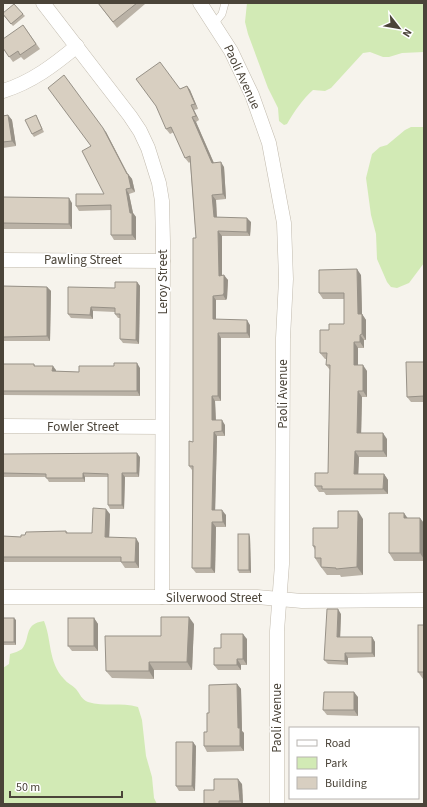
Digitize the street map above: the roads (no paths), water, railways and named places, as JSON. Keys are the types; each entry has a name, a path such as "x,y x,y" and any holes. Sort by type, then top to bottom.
{"street":[{"name":"Leroy Street","path":"43,3 130,116 148,148 159,183 162,201 163,261 162,597"},
{"name":"Paoli Avenue","path":"200,3 242,70 260,116 275,167 284,222 286,272 283,338 282,564 278,630 277,804"},
{"path":"3,91 40,75 77,46"},
{"name":"Pawling Street","path":"3,260 163,261"},
{"name":"Fowler Street","path":"3,426 162,427"},
{"name":"Silverwood Street","path":"3,597 257,597 280,600 424,600"}],"lane":[{"path":"214,24 222,14 225,3"}]}
